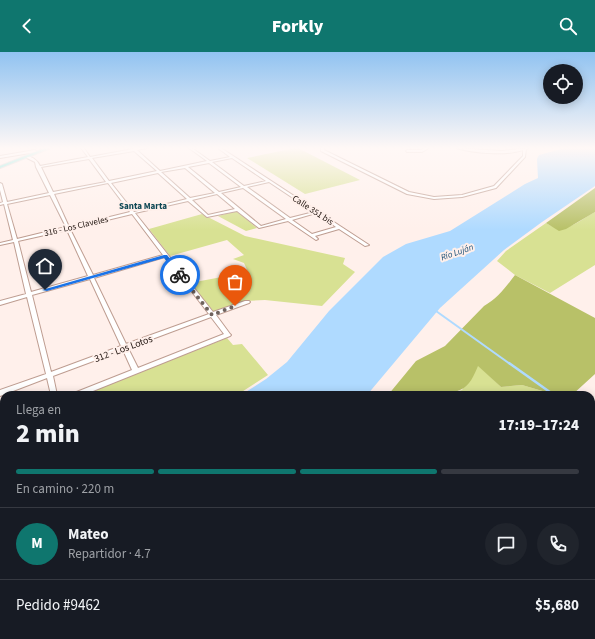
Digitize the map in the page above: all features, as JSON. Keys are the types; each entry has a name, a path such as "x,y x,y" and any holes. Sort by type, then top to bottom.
{"street":[{"path":"42,175 136,371"},
{"path":"86,391 228,335 103,175"},
{"path":"2,203 142,175"},
{"path":"163,175 207,216 236,210"},
{"path":"196,175 236,210 260,228 317,212"},
{"path":"227,175 314,238 340,227"},
{"name":"Calle 351 bis","path":"261,175 367,244"},
{"path":"374,175 408,193 434,198 462,196 496,187 506,175"},
{"name":"316 - Los Claveles","path":"0,244 269,181"},
{"path":"0,184 2,203 16,240 53,391"},
{"path":"0,303 165,256"},
{"name":"312 - Los Lotos","path":"6,391 247,302"}],"green space":[{"path":"275,175 351,175 360,180 305,194"},
{"path":"595,188 595,212 566,229 559,231 546,223"},
{"path":"237,211 257,228 246,231 218,216"},
{"path":"595,212 595,265 550,293 515,275 497,261 506,251 546,223 553,227 565,228 577,223"},
{"path":"202,214 245,236 345,258 343,264 355,272 322,306 265,300 246,301 214,312 190,283 248,272 244,263 233,259 244,255 227,240 170,256 149,229"},
{"path":"515,275 595,318 595,374 576,391 542,391 522,385 501,387 478,366 471,380 466,386 457,391 391,391 416,361 445,346 484,306 501,292"},
{"path":"227,338 233,345 242,344 268,375 243,391 92,391"},
{"path":"478,365 501,387 522,385 542,391 458,391 462,390"}],"water":[{"name":"Río Luján","path":"538,175 595,175 595,186 504,250 440,308 370,391 247,391 266,379 287,362 329,311 383,257 406,244 450,231 525,184 538,178"}],"waterway":[{"path":"436,311 510,364"},
{"path":"509,363 548,391"}],"way so far":[{"path":"180,275 212,315 235,306"}],"district":[{"name":"Santa Marta","path":"143,206"}],"route":[{"path":"45,290 165,256 180,275"}]}
